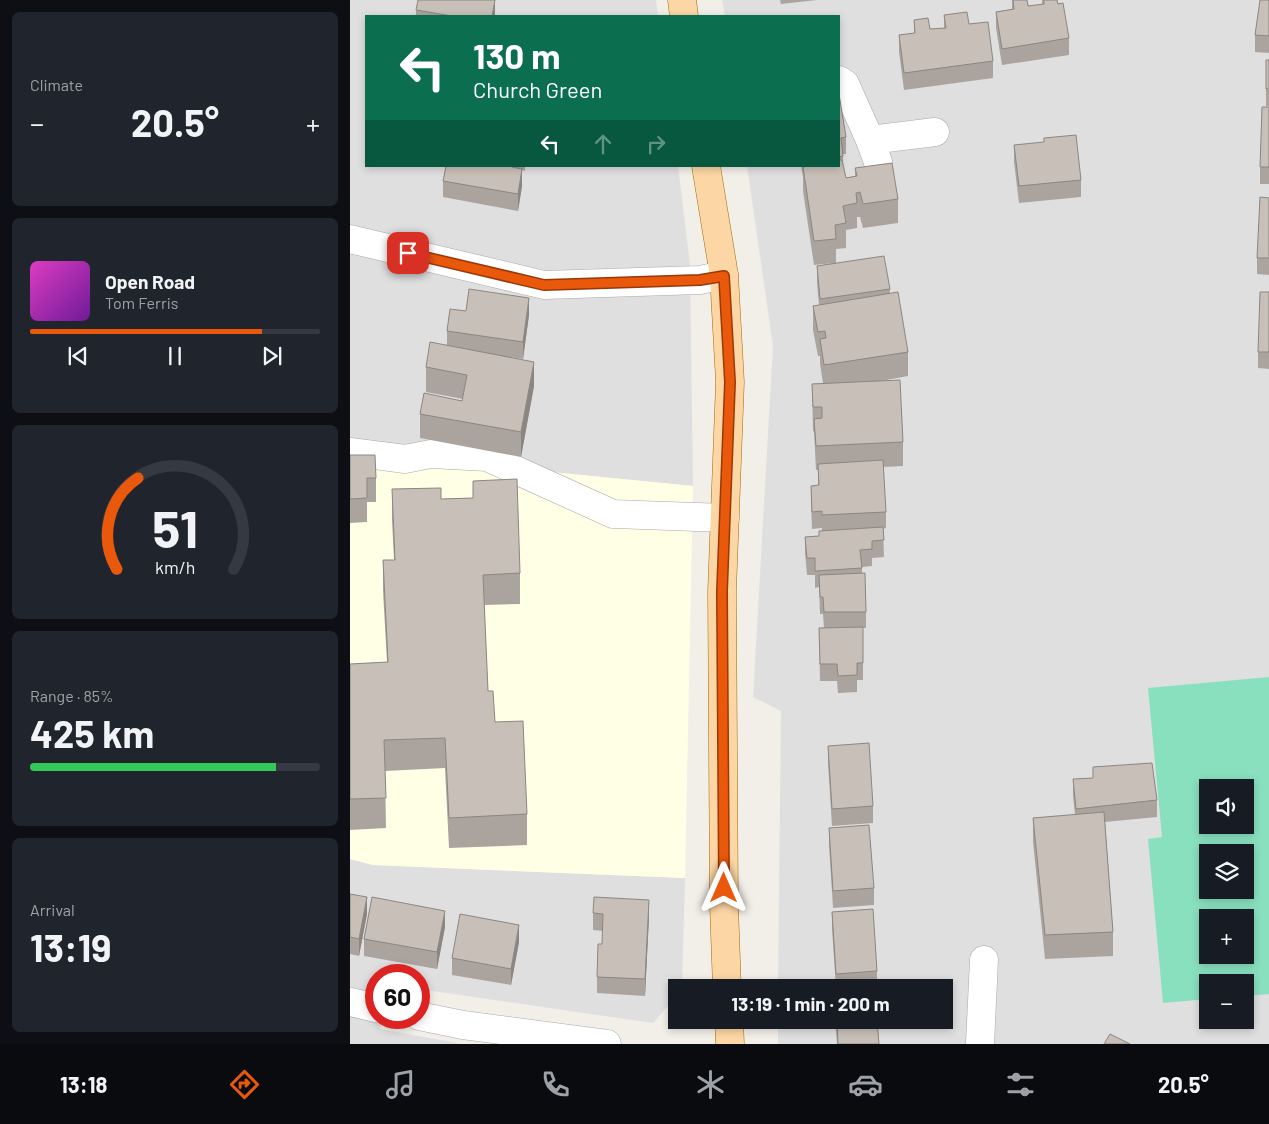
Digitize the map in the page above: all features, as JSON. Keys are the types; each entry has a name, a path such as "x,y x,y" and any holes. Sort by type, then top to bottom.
{"main road":[{"path":"682,0 684,15"},
{"path":"706,167 724,276 730,382 722,619 724,906 727,979"},
{"path":"729,1029 730,1044"}],"street":[{"path":"840,81 845,84 874,151 935,132"},
{"path":"350,239 544,285 700,280 724,276"},
{"path":"350,452 405,459 431,454 487,457 613,514 725,518"},
{"path":"980,1044 984,960"},
{"path":"350,1002 365,1005"},
{"path":"430,1018 463,1025 607,1044"}],"shaded area":[{"path":"350,0 656,0 658,15 365,15 365,167 678,167 690,264 693,486 350,452"},
{"path":"722,0 1269,0 1269,1044 778,1044 778,1029 953,1029 953,979 778,979 781,711 753,697 773,346 747,167 840,167 840,15 725,15"},
{"path":"350,452 693,486 685,878 373,865 350,859"},
{"path":"350,859 373,865 685,878 682,979 668,979 668,1006 653,1023 430,991 430,964 365,964 365,1029 380,1029 462,1044 350,1044"}],"green space":[{"path":"1269,677 1269,994 1254,995 1254,974 1199,974 1199,1000 1163,1003 1148,839 1162,837 1148,688"}],"building":[{"path":"418,0 495,0 492,15 446,15 416,10"},
{"path":"1013,0 1027,0 1028,6 1044,4 1044,0 1057,0 1058,4 1063,3 1069,38 1002,49 996,12 1014,9"},
{"path":"1260,0 1269,0 1269,36 1255,35"},
{"path":"967,12 969,24 988,22 993,61 904,73 899,35 915,33 914,20 928,18 930,29 946,28 944,15"},
{"path":"1266,60 1269,60 1269,89 1266,89"},
{"path":"840,100 846,137 841,138 843,156 840,157"},
{"path":"1262,107 1269,107 1269,167 1260,167"},
{"path":"1076,135 1081,180 1019,186 1014,145 1044,142 1044,138"},
{"path":"840,160 842,160 846,178 857,176 855,168 892,163 898,199 863,204 860,192 856,193 857,203 843,206 846,223 835,225 836,239 814,241 803,167 840,167"},
{"path":"446,167 512,167 522,169 518,194 443,181"},
{"path":"1260,197 1269,198 1269,258 1257,258"},
{"path":"884,256 890,289 820,299 817,266"},
{"path":"469,289 529,298 523,342 447,331 450,309 466,311"},
{"path":"898,292 908,352 824,365 820,339 826,338 825,331 818,332 813,306"},
{"path":"1260,292 1269,292 1269,352 1258,352"},
{"path":"430,342 534,362 521,432 420,414 424,393 462,401 467,375 426,367"},
{"path":"900,380 903,442 816,446 814,419 822,418 822,407 813,407 812,384"},
{"path":"350,455 375,455 376,478 367,478 367,498 350,499"},
{"path":"883,460 886,512 822,515 822,511 812,512 811,486 819,485 818,464"},
{"path":"517,479 520,573 483,575 488,691 493,691 495,722 523,721 527,814 449,818 445,738 384,740 386,798 350,799 350,664 388,662 383,560 395,560 392,489 441,488 441,499 473,498 473,481"},
{"path":"883,527 884,540 872,541 872,549 860,550 862,568 815,571 815,558 807,558 805,537 819,536 819,531"},
{"path":"865,573 866,612 824,612 823,597 820,597 819,575"},
{"path":"863,627 863,663 857,663 857,675 838,676 837,664 820,664 819,628"},
{"path":"869,743 873,806 832,809 828,746"},
{"path":"1152,763 1157,800 1076,809 1073,779 1093,778 1093,767"},
{"path":"1104,812 1113,932 1045,935 1033,818"},
{"path":"869,825 874,888 833,891 829,828"},
{"path":"350,894 367,897 359,939 350,937"},
{"path":"372,897 445,911 437,952 364,939"},
{"path":"594,897 649,900 645,979 597,977 598,944 602,944 603,914 593,913"},
{"path":"873,909 877,971 836,974 832,912"},
{"path":"460,914 519,925 511,969 452,958"},
{"path":"837,1029 878,1029 879,1044 838,1044"},
{"path":"1110,1034 1130,1044 1104,1044"}],"route":[{"path":"408,253 544,285 700,280 724,276 730,382 722,591 724,888"}]}
